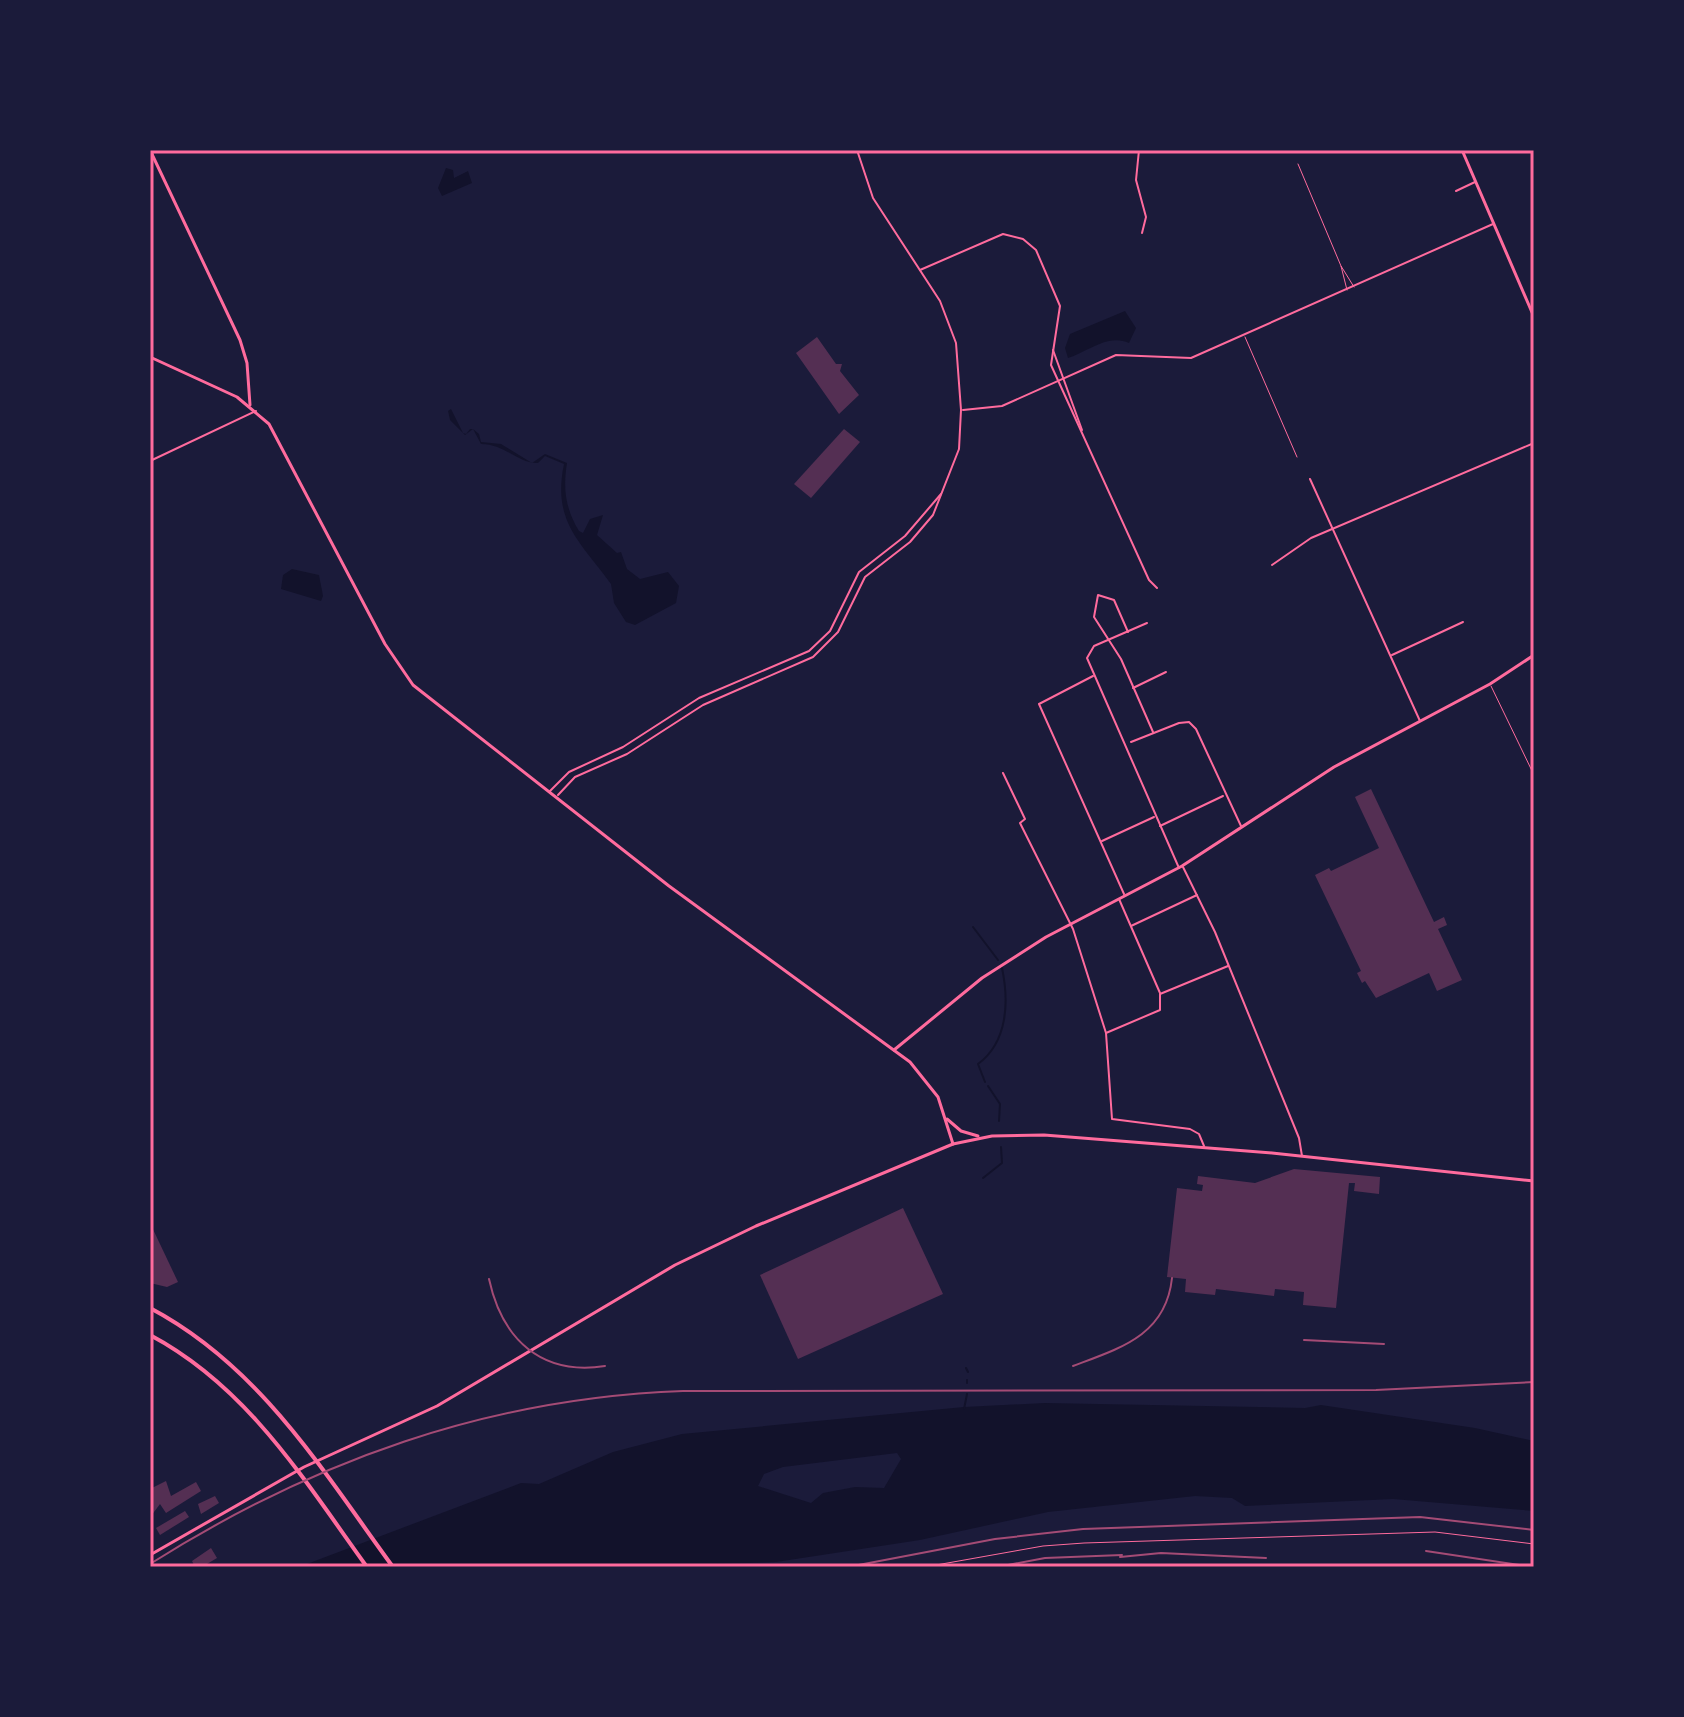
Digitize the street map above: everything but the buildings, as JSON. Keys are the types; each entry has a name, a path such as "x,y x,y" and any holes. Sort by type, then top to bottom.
{"highway":[{"path":"150,1308 179,1323 235,1367 283,1416 393,1567"},
{"path":"150,1335 176,1349 224,1385 278,1445 367,1567"}],"main road":[{"path":"150,150 240,340 247,359 250,405"},
{"path":"1462,150 1534,317"},
{"path":"150,357 250,405 256,411 284,447 339,558 406,676 460,724 753,948 894,1050 926,1078 945,1117 953,1144"},
{"path":"894,1050 982,978 1070,923 1181,867 1334,767 1490,684 1534,655"},
{"path":"945,1117 961,1131 982,1137"},
{"path":"150,1555 304,1467 448,1400 675,1265 756,1226 953,1144 982,1137 1044,1135 1302,1156 1534,1181"}],"street":[{"path":"557,796 575,777 627,754 695,709 819,652 838,632 863,580 918,535 933,515 959,449 961,410 951,325 940,301 873,198 857,150"},
{"path":"1139,150 1136,180 1146,217 1142,233"},
{"path":"1456,191 1476,182"},
{"path":"961,410 1002,406 1112,356 1187,359 1494,223"},
{"path":"919,270 995,235 1012,234 1036,250 1059,303 1050,362 1149,580 1157,588"},
{"path":"1052,348 1083,436"},
{"path":"150,461 256,411"},
{"path":"1272,565 1301,544 1333,529 1534,443"},
{"path":"1310,479 1420,721"},
{"path":"550,791 569,772 623,747 699,698 814,646 830,631 859,572 905,536 944,490"},
{"path":"1128,632 1114,600 1098,595 1094,617 1121,659 1153,732"},
{"path":"1390,655 1463,622"},
{"path":"1147,623 1088,650 1087,658 1159,826 1198,894 1299,1138 1302,1156"},
{"path":"1132,689 1166,672"},
{"path":"1093,676 1039,704 1125,895"},
{"path":"1131,742 1189,722 1196,729 1224,796 1242,827"},
{"path":"1003,773 1025,819 1020,823 1070,923 1106,1033 1112,1119 1190,1129 1201,1136 1205,1148"},
{"path":"1159,826 1224,796"},
{"path":"1101,841 1155,817"},
{"path":"1131,926 1198,894"},
{"path":"1106,1033 1160,1010 1160,994 1119,898"},
{"path":"1160,994 1229,966"}],"lane":[{"path":"1298,164 1341,266 1347,290"},
{"path":"1341,266 1354,287"},
{"path":"1244,335 1297,457"},
{"path":"1490,684 1534,775"}],"path":[{"path":"925,1567 1043,1546 1084,1543 1435,1532 1534,1544"}],"shaded area":[{"path":"446,168 453,170 454,178 468,171 472,183 442,196 438,188"},
{"path":"1125,311 1136,328 1129,343 1113,340 1068,358 1065,348 1070,334"},
{"path":"451,409 463,433 450,420 448,411"},
{"path":"473,429 479,434 481,442 501,444 531,462 497,447 481,444"},
{"path":"545,454 567,463 566,498 579,531 583,533 590,519 603,515 597,535 617,553 621,552 627,569 640,579 668,572 679,586 676,603 635,625 626,622 614,603 611,584 579,542 565,516 561,484 564,464 545,456 538,463 533,463"},
{"path":"292,569 319,575 321,601 281,589 283,575"},
{"path":"1045,1403 1305,1408 1321,1405 1475,1428 1534,1441 1534,1511 1393,1499 1245,1506 1232,1498 1195,1496 1048,1512 920,1540 776,1562 622,1567 299,1567 521,1483 539,1484 613,1452 682,1434 964,1407","holes":["897,1453 901,1459 884,1488 855,1487 823,1493 811,1503 758,1486 764,1474 783,1467"]}],"waterway":[{"path":"973,927 998,960"},
{"path":"985,1082 978,1064 995,1044 1004,1020 1002,968"},
{"path":"988,1086 1000,1104 999,1121"},
{"path":"983,1178 1002,1163 1001,1147"},
{"path":"966,1368 968,1372"},
{"path":"964,1409 967,1394"}],"railway":[{"path":"1073,1366 1124,1345 1151,1326 1161,1313 1172,1278"},
{"path":"489,1279 504,1319 528,1349 562,1365 582,1368 605,1366"},
{"path":"1304,1340 1384,1344"},
{"path":"150,1564 275,1494 404,1442 540,1406 611,1396 683,1391 1376,1390 1534,1382"},
{"path":"848,1567 995,1539 1083,1529 1420,1517 1534,1530"},
{"path":"1426,1551 1532,1567"},
{"path":"1120,1557 1161,1553 1266,1558"},
{"path":"1008,1565 1045,1558 1122,1555"}]}
